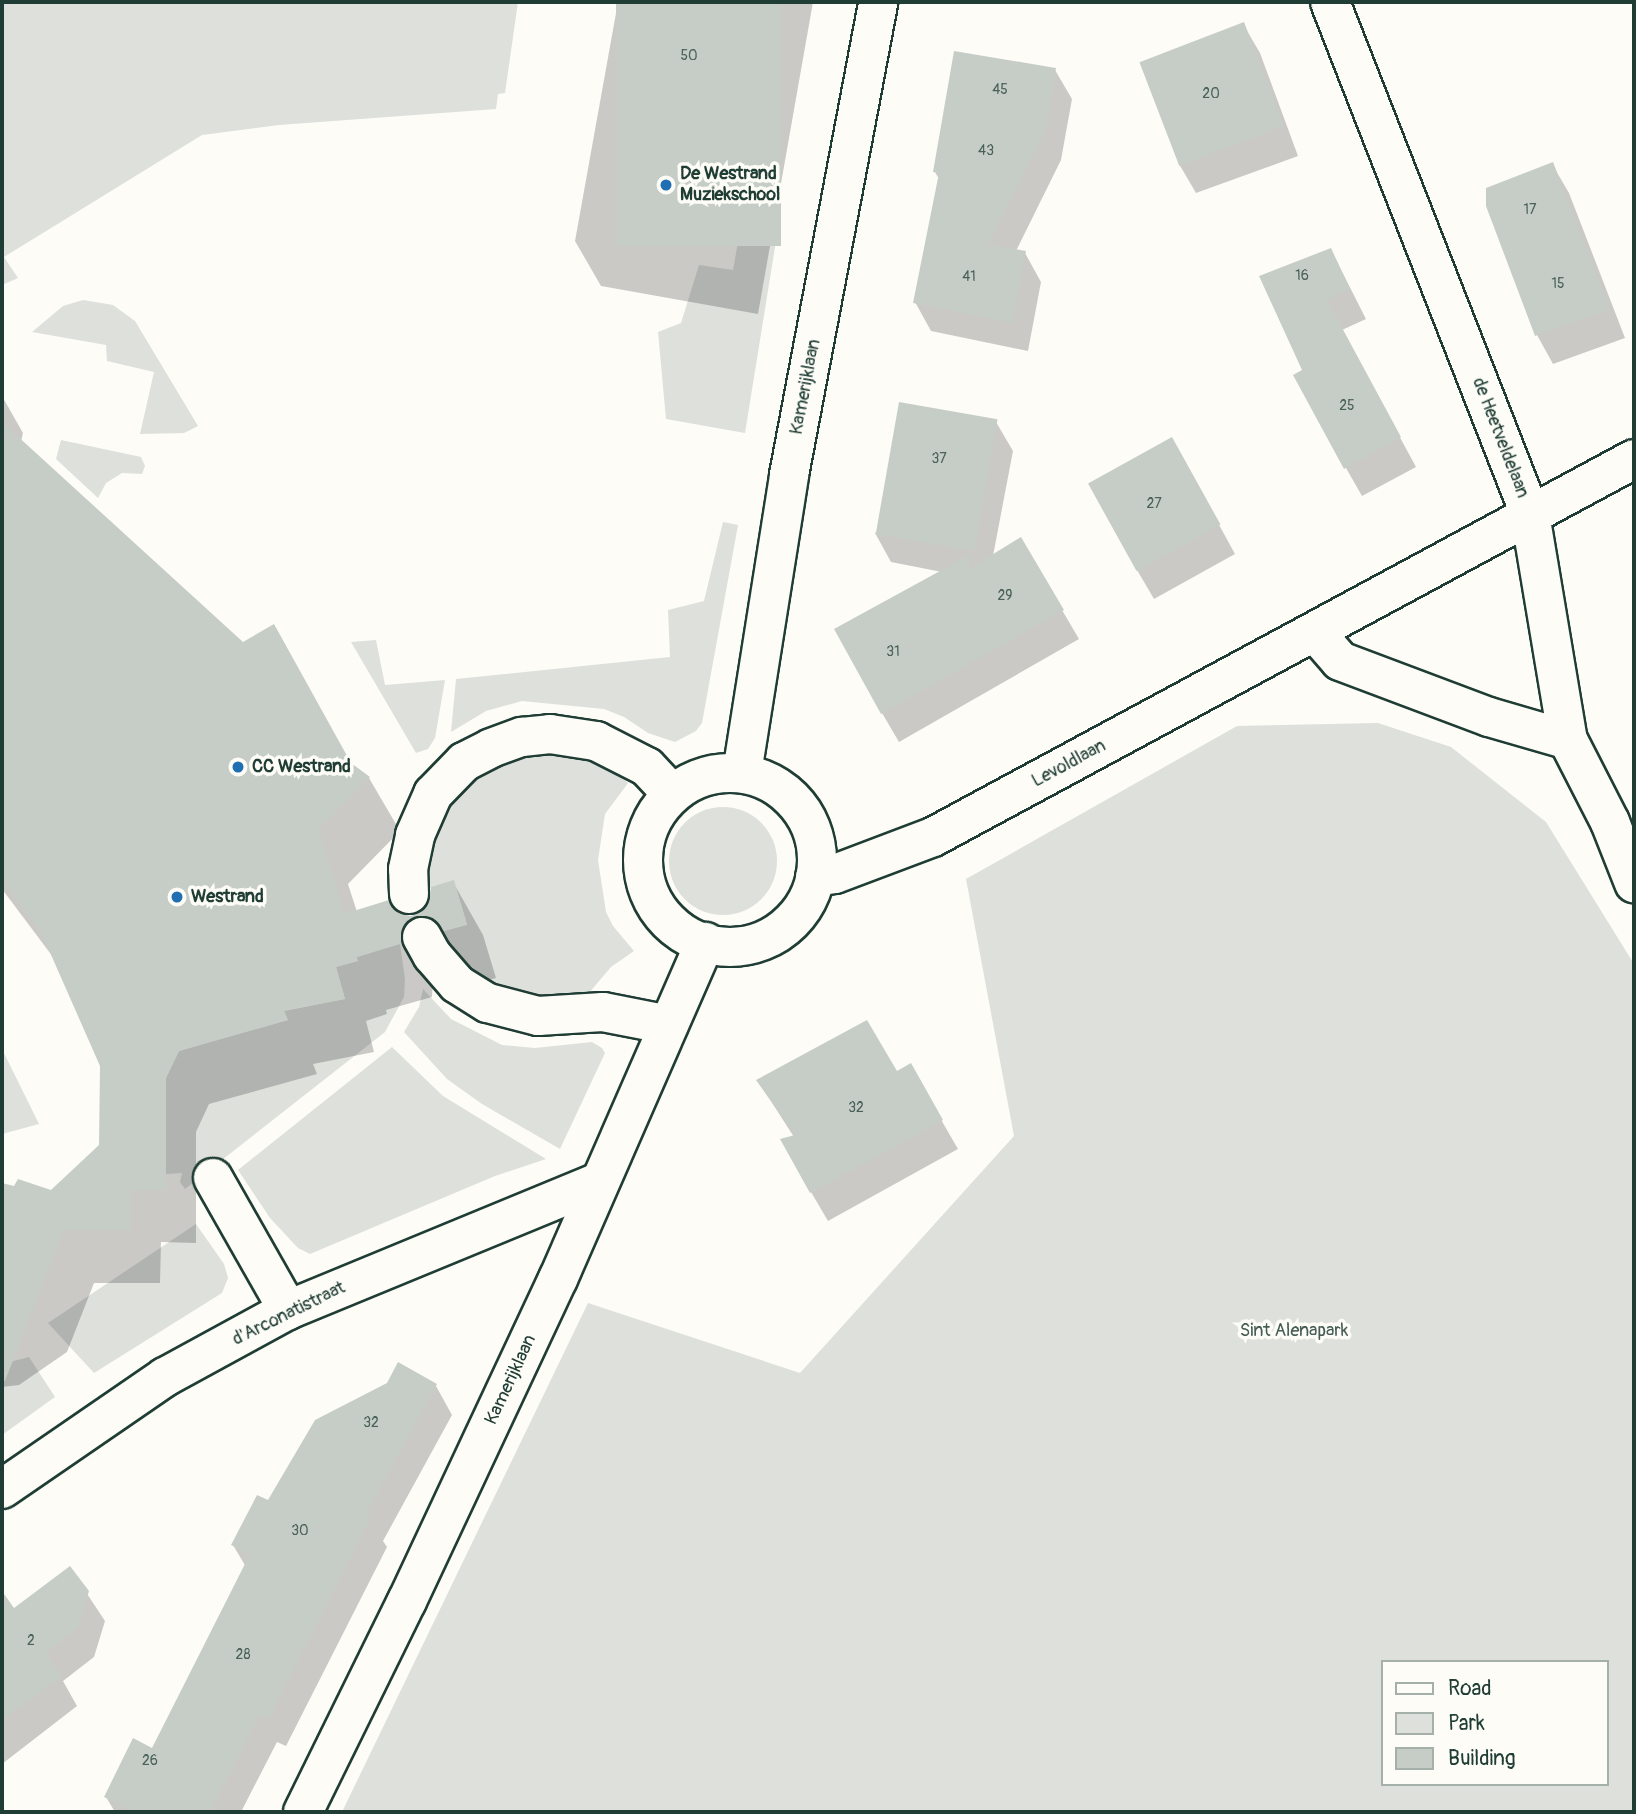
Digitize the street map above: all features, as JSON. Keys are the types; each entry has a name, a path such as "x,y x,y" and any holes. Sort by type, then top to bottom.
{"street":[{"name":"Kamerijklaan","path":"742,773 787,488 878,2"},
{"name":"de Heetveldelaan","path":"1330,2 1530,514 1568,740 1610,822 1634,883"},
{"name":"Levoldlaan","path":"815,877 835,874 933,837 1634,459"},
{"path":"1315,632 1340,661 1489,718 1568,740"},
{"path":"409,894 408,869 415,835 433,794 464,762 491,748 522,737 551,734 596,741 647,767 672,794"},
{"path":"742,773 781,789 799,807 816,837 815,877 811,896 796,919 774,936 746,946 725,947 705,942 682,931 664,915 652,893 642,852 646,830 655,812 672,794 688,783 710,775 742,773"},
{"path":"422,937 432,955 457,984 496,1006 538,1016 621,1013 669,1025"},
{"name":"Kamerijklaan","path":"303,1812 407,1601 541,1317 705,942"},
{"path":"213,1178 288,1310"},
{"name":"d'Arconatistraat","path":"2,1489 165,1377 288,1310 598,1182"}],"green space":[{"path":"2,2 518,2 505,93 498,94 496,109 279,125 202,135 4,257 18,278 2,285"},
{"path":"740,231 758,233 776,241 745,433 666,419 658,332 681,323 699,265 733,270"},
{"path":"83,300 113,305 135,321 198,426 184,433 140,434 154,372 107,361 106,345 32,332 63,306"},
{"path":"61,440 141,457 145,466 142,474 122,473 106,483 98,498 56,459"},
{"path":"723,522 738,525 702,723 696,731 675,742 648,733 624,717 604,709 522,701 486,711 451,732 456,679 670,657 668,610 704,601"},
{"path":"376,640 385,685 445,680 435,738 428,749 416,753 351,642"},
{"name":"Sint Alenapark","path":"1378,723 1451,747 1546,822 1634,964 1634,1812 342,1812 588,1303 800,1373 1014,1136 966,879 1237,726"},
{"path":"554,752 587,757 615,772 628,783 605,814 598,860 606,912 613,926 634,951 611,967 588,994 568,998 521,997 488,984 464,967 438,933 467,924 454,881 426,889 426,862 439,817 467,781 520,754"},
{"path":"723,807 744,811 761,823 773,840 777,861 773,882 761,899 744,911 723,915 702,911 685,899 673,882 669,861 673,840 685,823 702,811"},
{"path":"400,944 405,979 404,997 385,1032 185,1189 180,1182 182,1173 166,1174 166,1078 179,1051 288,1020 284,1011 345,999 336,967 357,961 357,957"},
{"path":"423,989 451,1019 502,1045 535,1048 592,1042 602,1048 605,1053 560,1149 482,1104 447,1079 404,1032 419,1007"},
{"path":"392,1047 443,1096 546,1159 495,1176 310,1254 298,1248 270,1218 238,1170"},
{"path":"2,1049 39,1124 2,1134"},
{"path":"196,1224 224,1264 228,1278 222,1293 94,1373 48,1323"},
{"path":"29,1357 55,1397 2,1435 2,1364"}],"building":[{"path":"616,2 781,2 781,246 616,246"},
{"path":"1244,22 1284,126 1179,166 1139,62"},
{"path":"954,51 1056,68 1046,130 988,244 1026,251 1012,323 913,303 939,173 933,172"},
{"path":"1553,162 1610,309 1535,336 1486,206 1486,188"},
{"path":"1331,248 1350,289 1327,300 1401,437 1344,469 1293,375 1302,370 1259,276"},
{"path":"899,402 997,419 974,551 876,534"},
{"name":"Westrand","path":"2,422 243,642 274,624 351,763 370,777 319,829 344,914 389,900 398,913 411,916 420,913 428,905 431,887 454,880 467,925 444,931 433,918 422,915 412,918 403,926 402,943 357,957 358,961 336,967 345,999 284,1011 288,1020 179,1051 166,1078 166,1190 131,1190 131,1230 64,1230 5,1381 2,1380 2,1183 14,1186 18,1179 51,1190 99,1145 100,1066 41,932 2,880"},
{"path":"1172,437 1220,524 1137,571 1088,484"},
{"path":"1021,537 1064,610 881,714 834,629 971,554 969,569"},
{"path":"867,1020 897,1071 911,1063 943,1120 810,1193 780,1139 795,1135 756,1080"},
{"path":"398,1362 437,1384 366,1514 371,1517 269,1718 260,1714 210,1812 134,1812 104,1797 133,1738 152,1748 250,1554 231,1545 257,1495 268,1500 315,1420 387,1383"},
{"path":"70,1566 89,1591 78,1628 45,1653 62,1676 2,1721 2,1591 14,1608"}],"place":[{"name":"De Westrand Muziekschool","path":"666,185"},
{"name":"CC Westrand","path":"238,767"},
{"name":"Westrand","path":"177,897"}]}
